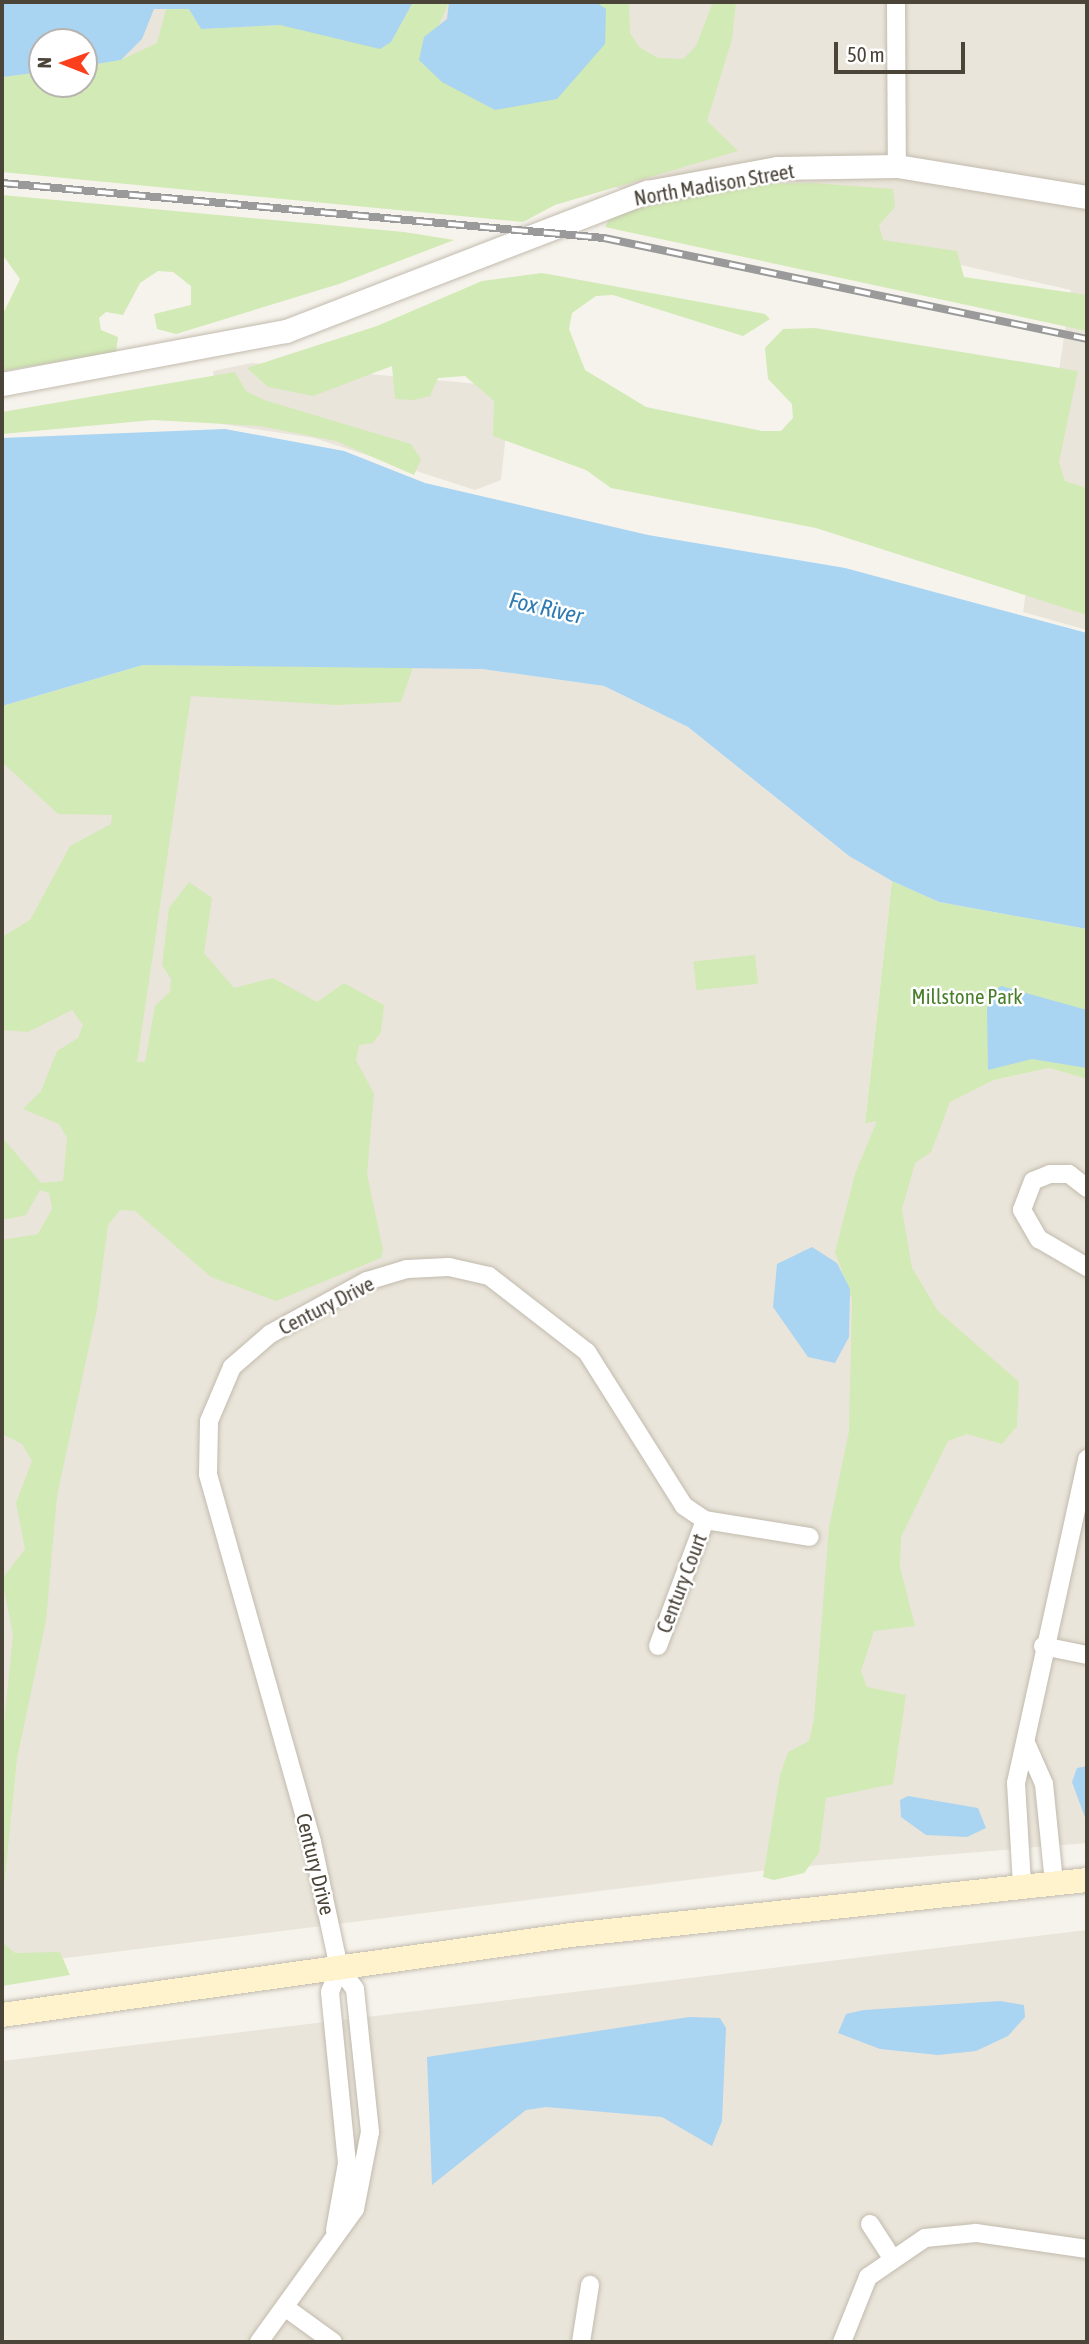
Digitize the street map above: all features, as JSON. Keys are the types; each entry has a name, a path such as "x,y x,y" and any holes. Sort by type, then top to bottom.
{"main road":[{"path":"2,2015 339,1968 1022,1884 1087,1880"}],"street":[{"path":"896,2 897,166"},
{"name":"North Madison Street","path":"2,384 286,331 553,224 647,192 776,168 897,166 1087,197"},
{"path":"1087,1188 1069,1174 1050,1174 1033,1181 1022,1210 1039,1239 1087,1267"},
{"name":"Century Drive","path":"259,2342 333,2240 364,2185 370,2132 355,1989 339,1968 312,1842 208,1474 209,1421 232,1367 270,1334 367,1281 407,1269 449,1267 489,1276 587,1352 666,1483 705,1520"},
{"path":"1022,1884 1016,1783 1043,1646 1076,1533 1087,1460"},
{"path":"705,1520 810,1537"},
{"name":"Century Court","path":"658,1646 705,1520"},
{"path":"1043,1646 1087,1655"},
{"path":"1026,1743 1044,1784 1054,1882"},
{"name":"Century Drive","path":"333,2240 347,2163 330,1992 339,1968"},
{"path":"870,2224 891,2256"},
{"path":"842,2342 856,2295 891,2256 950,2233 1087,2249"},
{"path":"582,2342 590,2285"},
{"path":"286,2308 333,2342"}],"shaded area":[{"path":"2,2 1087,2 1087,630 1023,612 1071,290 561,175 2,135"},
{"path":"252,363 511,387 501,480 475,490 314,438 222,424 213,371"},
{"path":"317,664 482,669 604,686 688,727 849,856 892,881 865,1122 929,1112 994,1080 1049,1068 1087,1079 1087,1843 784,1868 2,1966 2,706"},
{"path":"1087,1930 1087,2342 2,2342 2,2061"}],"green space":[{"path":"413,2 449,2 438,27 474,97 495,110 595,2 629,2 630,33 639,47 658,58 683,59 696,46 713,2 736,2 732,39 707,121 738,151 555,205 523,222 2,172 2,77 28,74 28,98 98,98 98,64 121,60 157,43 166,9 189,9 201,29 280,25 391,42"},
{"path":"813,183 893,189 895,207 879,225 883,240 957,251 964,277 1087,295 1087,331 605,227 612,214 751,184"},
{"path":"2,195 404,232 454,240 339,284 176,334 157,329 154,314 191,305 191,286 173,272 158,271 140,283 123,315 106,312 99,318 101,330 118,337 116,352 2,371 2,316 20,279 2,254"},
{"path":"542,273 765,314 770,319 743,336 613,295 596,296 572,313 569,329 585,370 646,407 762,431 781,431 793,418 792,404 768,379 765,348 783,329 815,328 1078,371 1059,462 1065,481 1087,488 1087,615 816,528 611,488 586,470 493,436 494,401 465,376 438,378 430,396 414,400 395,399 392,366 313,396 268,387 247,368 377,326 482,281"},
{"path":"235,372 246,391 264,400 411,444 421,459 414,475 336,441 260,426 153,420 2,434 2,412"},
{"path":"143,665 413,667 401,702 337,705 191,696 137,1062 145,1062 155,1006 170,992 171,979 162,965 169,908 189,882 212,898 204,953 234,988 273,978 317,1002 344,983 384,1005 381,1032 373,1043 359,1045 356,1060 374,1094 367,1174 383,1250 381,1258 276,1301 211,1277 135,1211 120,1210 108,1225 97,1309 57,1496 46,1621 17,1759 4,1886 2,1942 2,1743 13,1635 2,1579 25,1549 16,1503 32,1461 22,1444 2,1434 2,1240 38,1234 52,1209 49,1193 40,1190 26,1215 2,1220 2,1137 41,1183 63,1181 67,1138 59,1124 23,1109 41,1091 57,1051 78,1038 83,1025 72,1010 28,1032 2,1030 2,937 30,920 70,846 111,824 112,815 58,814 2,762 2,706"},
{"name":"Millstone Park","path":"892,881 939,902 1087,929 1087,1079 1049,1068 994,1080 950,1102 931,1152 915,1163 902,1209 912,1268 938,1311 1019,1382 1017,1426 1002,1444 967,1434 948,1441 901,1537 900,1567 915,1626 874,1631 861,1671 867,1687 906,1695 893,1784 826,1798 819,1853 804,1873 774,1880 763,1877 780,1775 788,1752 809,1741 814,1719 829,1527 849,1431 852,1299 835,1252 855,1174 877,1121 865,1123"},
{"path":"755,955 758,984 696,990 693,961"},
{"path":"2,1942 15,1953 60,1952 70,1975 2,1986"}],"water":[{"path":"2,2 413,2 391,42 380,49 280,25 201,29 189,9 154,9 142,39 121,60 98,64 98,28 28,28 28,74 2,77"},
{"path":"449,2 596,2 606,9 605,44 557,99 495,110 442,82 419,60 424,37 447,19"},
{"name":"Fox River","path":"225,429 344,451 425,483 648,535 845,568 1087,633 1087,929 939,902 892,881 849,856 688,727 604,686 482,669 143,665 2,706 2,438"},
{"path":"1001,986 1087,1010 1087,1068 1032,1059 988,1070 987,1009 990,994"},
{"path":"812,1247 837,1263 850,1289 849,1337 835,1363 808,1357 773,1307 777,1264"},
{"path":"1087,1766 1087,1823 1072,1782 1077,1768"},
{"path":"908,1796 978,1808 986,1828 967,1837 926,1835 901,1817 900,1800"},
{"path":"1000,2001 1024,2005 1025,2017 1008,2036 976,2051 938,2055 880,2049 838,2033 846,2014 864,2010"},
{"path":"689,2017 720,2018 726,2028 722,2121 712,2146 662,2117 546,2107 526,2110 432,2185 427,2057"}],"railway":[{"path":"2,183 604,238 1087,339"}]}
